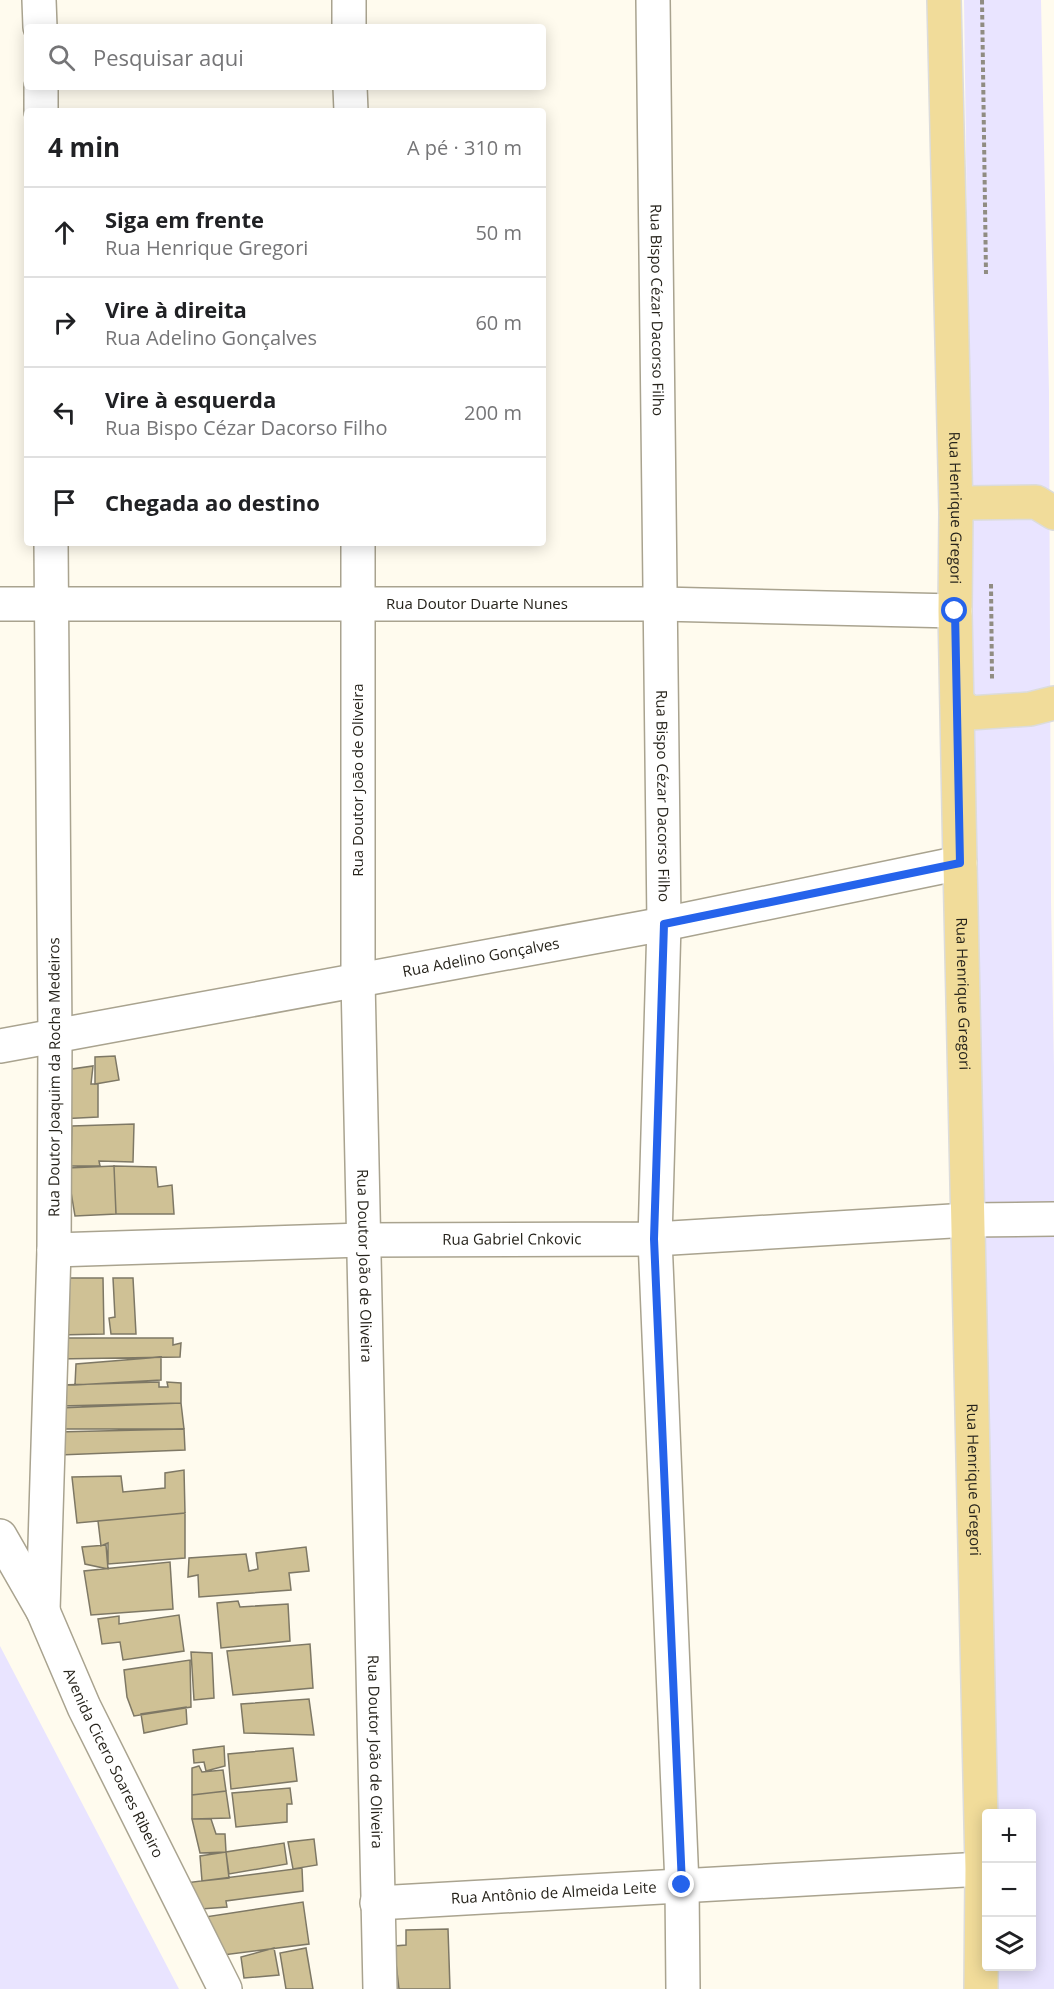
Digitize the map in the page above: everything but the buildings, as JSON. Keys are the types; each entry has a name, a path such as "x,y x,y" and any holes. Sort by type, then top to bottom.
{"main road":[{"name":"Rua Henrique Gregori","path":"944,0 982,1869 981,1989"},
{"path":"956,513 966,502 1036,502 1054,513"},
{"path":"957,702 970,713 1030,709 1054,703"}],"street":[{"path":"39,0 40,24"},
{"path":"349,0 349,24"},
{"name":"Rua Bispo Cézar Dacorso Filho","path":"654,0 664,924 654,1239 682,1885 683,1989"},
{"path":"41,90 41,108"},
{"path":"350,90 351,108"},
{"name":"Rua Doutor Joaquim da Rocha Medeiros","path":"43,1611 54,1250 55,1037 51,546"},
{"name":"Rua Doutor João de Oliveira","path":"358,546 358,980 380,1989"},
{"name":"Rua Doutor Duarte Nunes","path":"0,604 661,604 955,611"},
{"name":"Rua Adelino Gonçalves","path":"0,1046 664,924 960,863"},
{"name":"Rua Gabriel Cnkovic","path":"54,1250 362,1240 654,1239 968,1220 1054,1219"},
{"name":"Avenida Cicero Soares Ribeiro","path":"0,1536 43,1611 84,1707 225,1989"},
{"name":"Rua Antônio de Almeida Leite","path":"377,1904 982,1869"}],"shaded area":[{"path":"964,0 1041,0 1049,392 1054,1068 1054,1989 991,1989 991,1971 1036,1971 1036,1809 988,1809"},
{"path":"0,1646 179,1989 0,1989"}],"route":[{"path":"682,1885 654,1239 664,924 960,863 955,611"}]}
